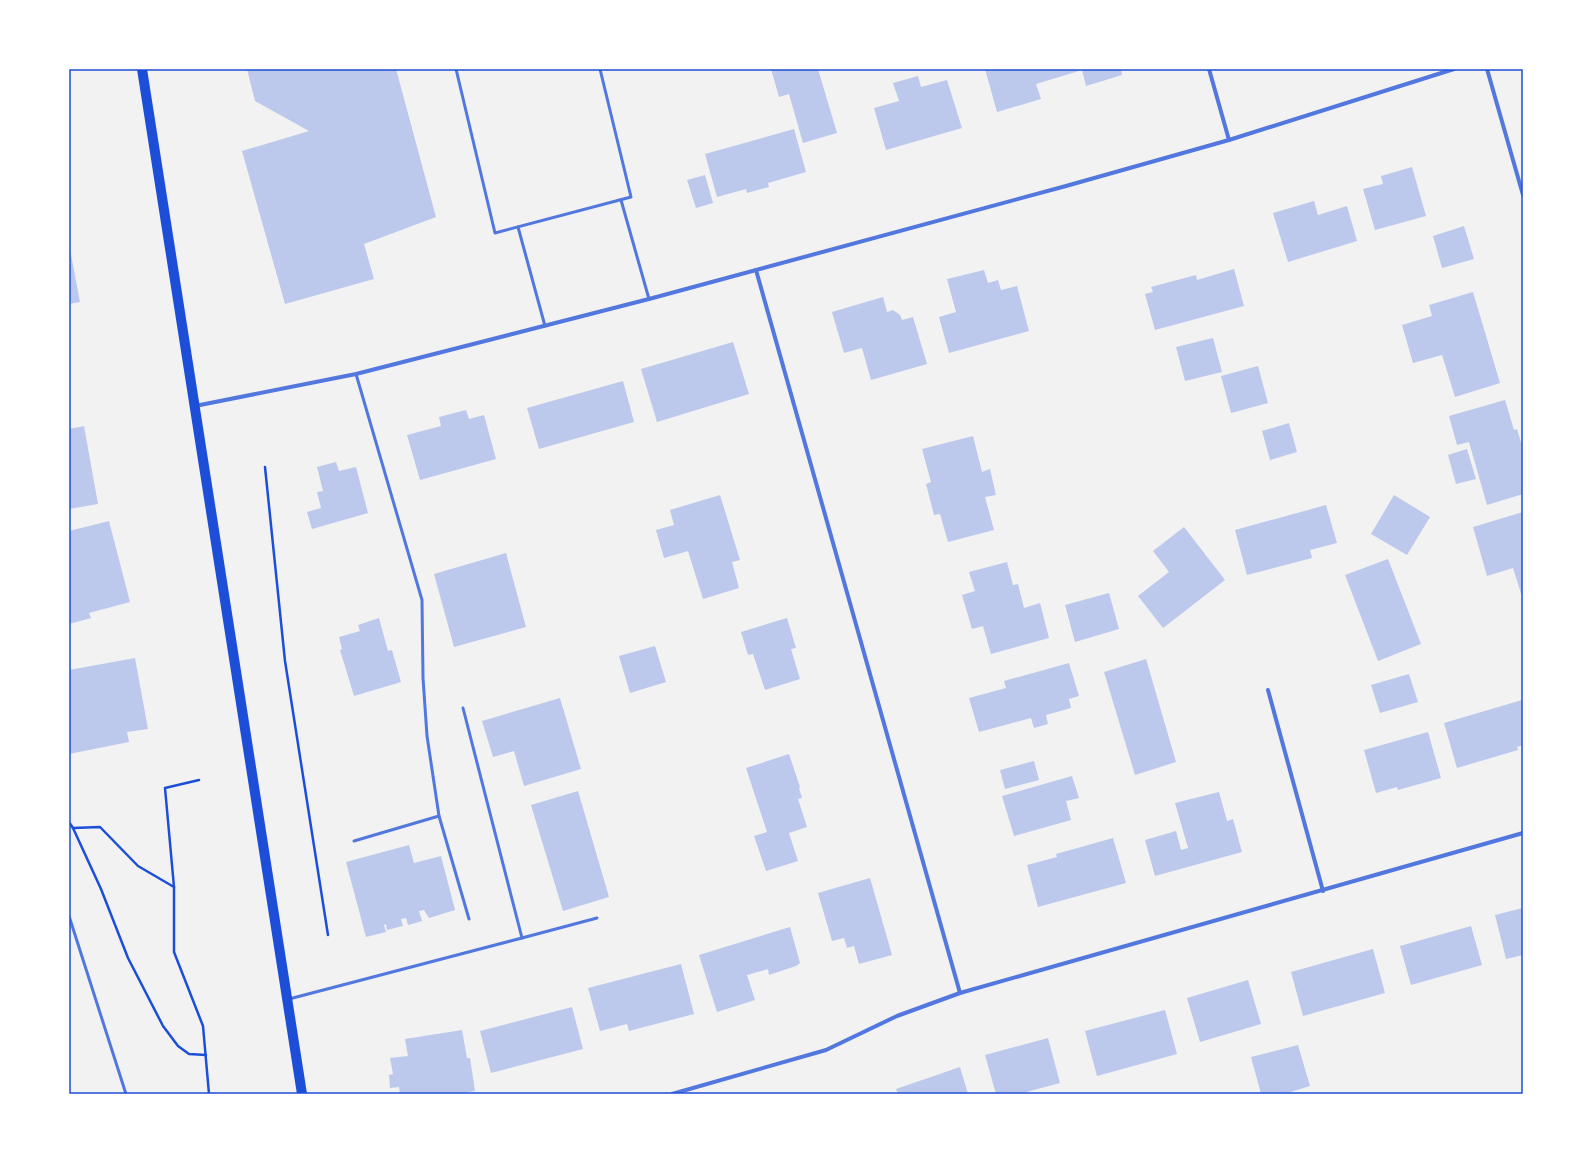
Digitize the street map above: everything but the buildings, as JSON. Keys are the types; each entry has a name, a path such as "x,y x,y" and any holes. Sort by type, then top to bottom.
{"main road":[{"path":"142,69 302,1094"}],"street":[{"path":"1209,69 1229,140"},
{"path":"195,406 356,374 649,299 1229,140 1454,69"},
{"path":"1487,69 1523,195"},
{"path":"756,270 960,993"},
{"path":"1268,690 1323,891"},
{"path":"672,1094 826,1050 897,1016 960,993 1523,833"}],"lane":[{"path":"456,69 495,233 631,197 600,69"},
{"path":"621,200 649,299"},
{"path":"518,227 545,326"},
{"path":"356,374 422,600 423,678 427,736 439,816 469,919"},
{"path":"463,708 522,938"},
{"path":"354,841 439,816"},
{"path":"69,916 126,1094"},
{"path":"287,1000 597,918"}],"path":[{"path":"265,467 285,661 328,935"},
{"path":"199,780 165,788 174,887 174,952 203,1026 209,1094"},
{"path":"69,822 101,889 128,958 162,1026 178,1046 189,1054 206,1055"},
{"path":"73,828 100,827 138,866 174,887"}]}
